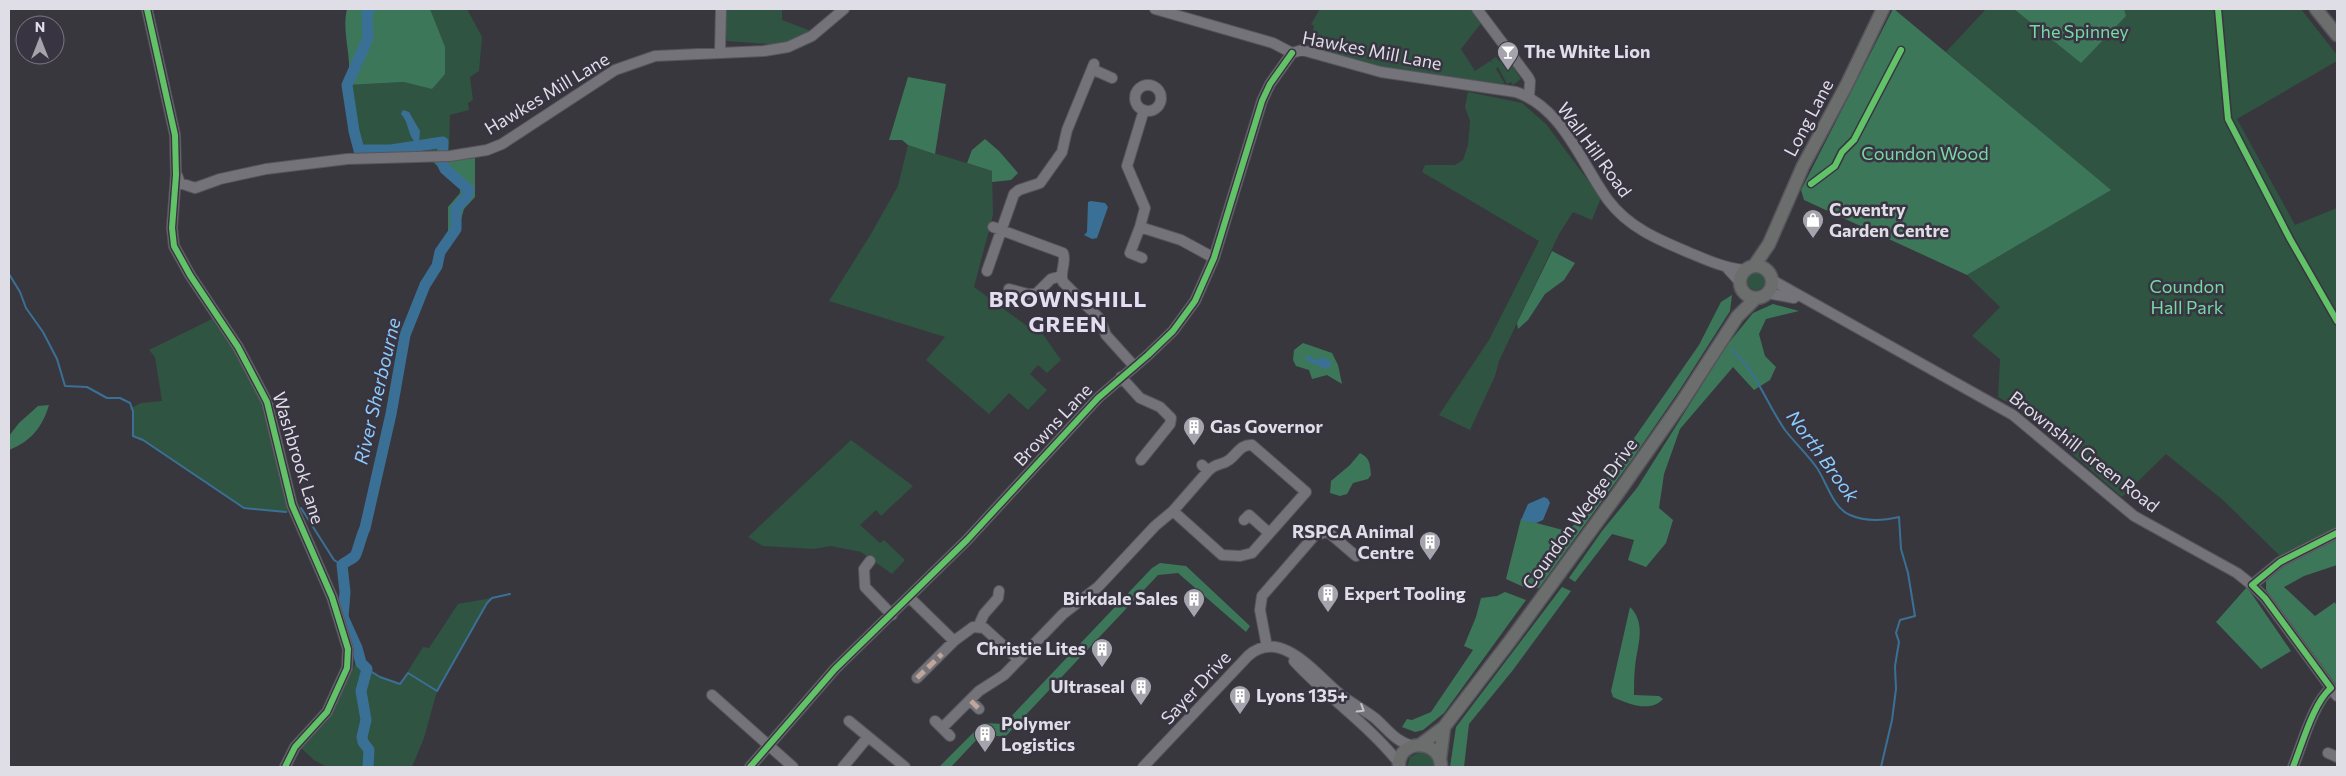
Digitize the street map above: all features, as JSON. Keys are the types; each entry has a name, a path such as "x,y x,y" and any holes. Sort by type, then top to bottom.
{"main road":[{"name":"Long Lane","path":"1745,277 1769,244 1803,166 1847,84 1883,9"},
{"path":"2316,9 2337,35"},
{"name":"Long Lane","path":"1762,296 1770,275 1769,244"},
{"path":"1762,296 1746,295 1745,277 1760,266 1770,275"},
{"name":"Coundon Wedge Drive","path":"1737,317 1745,277"},
{"name":"Coundon Wedge Drive","path":"1399,765 1403,753 1444,727 1616,496 1682,402 1737,317 1762,296"},
{"name":"Coundon Wedge Drive","path":"1440,763 1444,727"},
{"name":"Coundon Wedge Drive","path":"1416,745 1431,748 1440,763"}],"street":[{"name":"Washbrook Lane","path":"146,9 175,135 176,175 172,228 174,246 190,275 238,347 267,402 291,500 332,597 348,650 347,668 327,712 295,747 285,767"},
{"path":"720,52 721,9"},
{"name":"Hawkes Mill Lane","path":"175,201 195,188 220,179 257,171 309,163 450,156 487,150 502,144 615,70 634,62 655,56 764,51 800,43 844,9"},
{"name":"Hawkes Mill Lane","path":"1155,9 1273,43 1292,53 1306,51 1381,72 1516,92 1529,97"},
{"path":"1477,9 1528,77 1530,81 1529,97"},
{"name":"Browns Lane","path":"750,767 829,676 973,533 1091,404 1160,344 1184,317 1204,284 1214,258 1262,102 1270,84 1292,53"},
{"path":"987,271 998,229 1016,191 1040,183 1062,152 1067,130 1093,67 1112,78"},
{"name":"Wall Hill Road","path":"1529,97 1554,118 1609,200 1634,226 1649,235 1745,277"},
{"path":"1142,258 1130,253 1145,208 1127,166 1144,110"},
{"path":"176,175 180,183 195,188"},
{"path":"1140,227 1181,240 1214,258"},
{"path":"998,229 1061,251 1065,258 1061,276 1066,285 1100,319 1106,336 1134,366"},
{"name":"Brownshill Green Road","path":"1770,275 1805,300 2013,414 2134,516 2237,573 2265,598 2334,692"},
{"path":"1009,289 1036,294 1050,278 1061,276"},
{"path":"1762,296 1805,300"},
{"path":"1121,377 1140,398 1160,407 1171,418 1170,424 1141,460"},
{"path":"950,736 938,724 971,701 979,691 1004,676 1073,604 1098,587 1155,526 1173,511 1208,466 1228,461 1242,447 1252,445 1308,494 1268,533 1252,553 1240,556 1222,555 1173,511"},
{"path":"1249,515 1268,533"},
{"path":"1356,556 1328,532 1315,535 1262,596 1260,610 1267,647 1280,648 1293,654 1341,696 1367,712 1398,741 1416,745"},
{"path":"2252,585 2280,562 2337,533"},
{"path":"870,561 864,569 865,587 892,615"},
{"path":"909,597 954,641"},
{"path":"978,627 984,614 1001,597"},
{"path":"921,674 967,630 978,627 984,628 1019,660"},
{"name":"Sayer Drive","path":"1143,767 1248,656 1258,649 1267,647"},
{"path":"1280,648 1340,706 1353,716 1399,765"},
{"path":"2293,767 2318,704 2334,692"},
{"path":"712,695 793,767"},
{"path":"971,701 979,709"},
{"path":"849,721 904,767"},
{"path":"843,767 868,737"}],"green space":[{"path":"347,9 430,9 445,47 445,74 432,89 404,82 347,85 349,66 345,28"},
{"path":"430,9 467,9 482,37 479,71 470,77 473,100 468,103 469,110 450,115 449,151 359,150 347,85 405,82 432,89 433,17"},
{"path":"724,9 782,9 782,20 811,31 782,45 727,41 724,28"},
{"path":"1320,9 1471,9 1482,22 1461,49 1475,71 1490,61 1492,63 1491,60 1496,57 1499,61 1506,56 1521,79 1513,85 1511,82 1507,84 1498,67 1496,69 1505,84 1396,70 1309,46 1314,26 1311,24"},
{"name":"Coundon Wood","path":"1893,9 2111,190 1967,275 1804,200 1801,190"},
{"name":"Coundon Hall Park","path":"1986,9 2301,9 2337,55 2337,61 2237,119 2295,225 2337,208 2337,527 2281,557 2223,500 2166,454 2122,497 2020,409 1998,397 2000,359 1972,336 2000,307 1967,275 2110,190 1946,52"},
{"name":"The Spinney","path":"2014,9 2124,9 2126,16 2081,63"},
{"path":"908,77 946,84 935,154 908,145 902,140 889,140"},
{"path":"1468,92 1522,103 1546,124 1601,198 1592,220 1573,212 1559,234 1499,361 1495,376 1470,430 1439,415 1489,340 1539,241 1422,172 1425,165 1455,165 1463,160 1468,145 1470,121 1465,107"},
{"path":"985,139 999,151 1018,173 1011,180 992,182 992,171 967,163 972,150"},
{"path":"908,145 992,171 993,215 974,287 1035,332 1042,333 1061,360 1047,373 1038,365 1030,374 1047,390 1028,410 1009,393 989,414 926,360 945,337 829,301 871,234 898,186"},
{"path":"475,158 475,197 464,209 456,236 448,232 448,207 460,193 460,186 433,162"},
{"path":"1552,251 1575,263 1564,280 1545,294 1528,320 1518,329 1517,323"},
{"path":"1756,272 1762,275 1765,281 1762,287 1756,290 1750,287 1747,281 1750,275"},
{"path":"1732,295 1730,311 1679,391 1539,588 1528,589 1506,579 1521,519 1563,530 1573,526 1699,345 1721,302"},
{"path":"1773,304 1799,311 1766,319 1759,334 1765,356 1776,367 1770,380 1754,390 1733,367 1680,429 1664,474 1659,508 1673,520 1666,543 1646,567 1628,560 1634,540 1612,534 1575,582 1569,578 1602,531 1637,488 1727,345 1753,313"},
{"path":"212,319 241,361 260,399 289,512 245,508 144,441 133,436 133,411 130,410 131,408 141,403 162,401 155,357 149,350"},
{"path":"1303,343 1332,353 1338,365 1342,384 1327,375 1312,379 1309,370 1296,366 1293,360 1294,350"},
{"path":"49,405 35,433 24,442 9,450 9,436 19,423 38,406"},
{"path":"851,440 913,486 881,516 876,510 860,525 880,543 884,540 905,560 892,574 861,552 831,546 814,549 763,546 748,537"},
{"path":"1360,453 1369,462 1371,475 1368,479 1353,483 1347,494 1340,496 1330,493 1331,481 1350,465"},
{"path":"2337,537 2337,565 2304,576 2284,587 2315,616 2335,602 2337,608 2337,686 2266,590 2266,581 2285,563"},
{"path":"1160,563 1186,566 1250,626 1246,632 1178,573 1158,575 1005,737 982,734 951,767 939,767 983,723 1004,724 1152,568"},
{"path":"1562,587 1571,591 1513,670 1469,724 1464,767 1450,767 1456,727"},
{"path":"2247,587 2291,651 2261,669 2216,622"},
{"path":"1505,592 1526,600 1444,713 1423,730 1415,732 1402,727 1407,719 1412,720 1431,712 1473,650 1464,646 1476,617 1481,598 1497,596"},
{"path":"492,598 487,603 437,691 424,738 412,767 327,767 314,760 301,748 328,720 358,658 370,672 400,684 423,647 429,648 458,604"},
{"path":"1630,607 1635,614 1640,628 1634,695 1659,696 1663,699 1652,706 1639,706 1625,702 1613,697 1611,691"},
{"path":"1422,751 1431,754 1436,767 1407,767 1410,757"}],"water":[{"path":"403,110 409,112 420,131 419,144 410,135 401,114"},
{"path":"1088,202 1105,203 1108,207 1097,238 1092,239 1084,235 1087,232"},
{"path":"1308,356 1316,360 1326,359 1331,363 1331,366 1326,369 1306,360 1305,357"},
{"path":"1544,497 1550,503 1543,520 1536,523 1521,520 1528,504"}],"waterway":[{"name":"River Sherbourne","path":"368,767 369,750 362,737 366,720 361,691 367,669 361,663 357,648 343,617 345,592 342,565 355,556 365,528 391,414 405,335 425,285 437,266 440,252 456,229 456,209 467,196 469,190 445,169 442,163 443,142 391,150 359,150 347,85 368,38 367,12 370,9"},
{"path":"9,274 20,292 26,308 43,332 57,359 65,386 87,387 107,398 120,398 130,403 133,411 133,436 143,440 244,508 286,512"},
{"name":"North Brook","path":"1732,350 1755,378 1785,430 1817,468 1839,507 1844,512 1862,519 1880,520 1899,517 1901,549 1908,573 1915,616 1900,620 1896,633 1899,642 1895,666 1896,689 1892,720 1881,767"},
{"path":"301,508 334,560 342,565"},
{"path":"367,669 380,677 400,684 408,673 437,691 487,603 492,598 510,594"}],"marked path":[{"path":"917,678 942,654"},
{"path":"971,701 979,709"}],"cycle path":[{"path":"147,9 175,135 176,175 172,228 174,246 190,275 238,347 267,402 292,505 332,597 348,649 347,668 327,712 295,747 285,767"},
{"path":"2218,9 2228,119 2290,239 2337,321"},
{"path":"1811,184 1835,166 1842,152 1854,140 1901,50"},
{"path":"750,767 835,669 967,540 1098,398 1173,331 1195,301 1214,258 1262,101 1270,84 1292,53"},
{"path":"2293,767 2313,714 2331,688 2265,598 2252,585 2280,562 2337,533"}],"place":[{"name":"The White Lion","path":"1508,71"},
{"name":"Coventry Garden Centre","path":"1813,239"},
{"name":"Gas Governor","path":"1194,446"},
{"name":"RSPCA Animal Centre","path":"1430,561"},
{"name":"Expert Tooling","path":"1328,613"},
{"name":"Birkdale Sales","path":"1194,618"},
{"name":"Christie Lites","path":"1102,668"},
{"name":"Ultraseal","path":"1141,706"},
{"name":"Lyons 135+","path":"1240,715"},
{"name":"Polymer Logistics","path":"985,753"}],"district":[{"name":"BROWNSHILL GREEN","path":"1068,312"}]}
